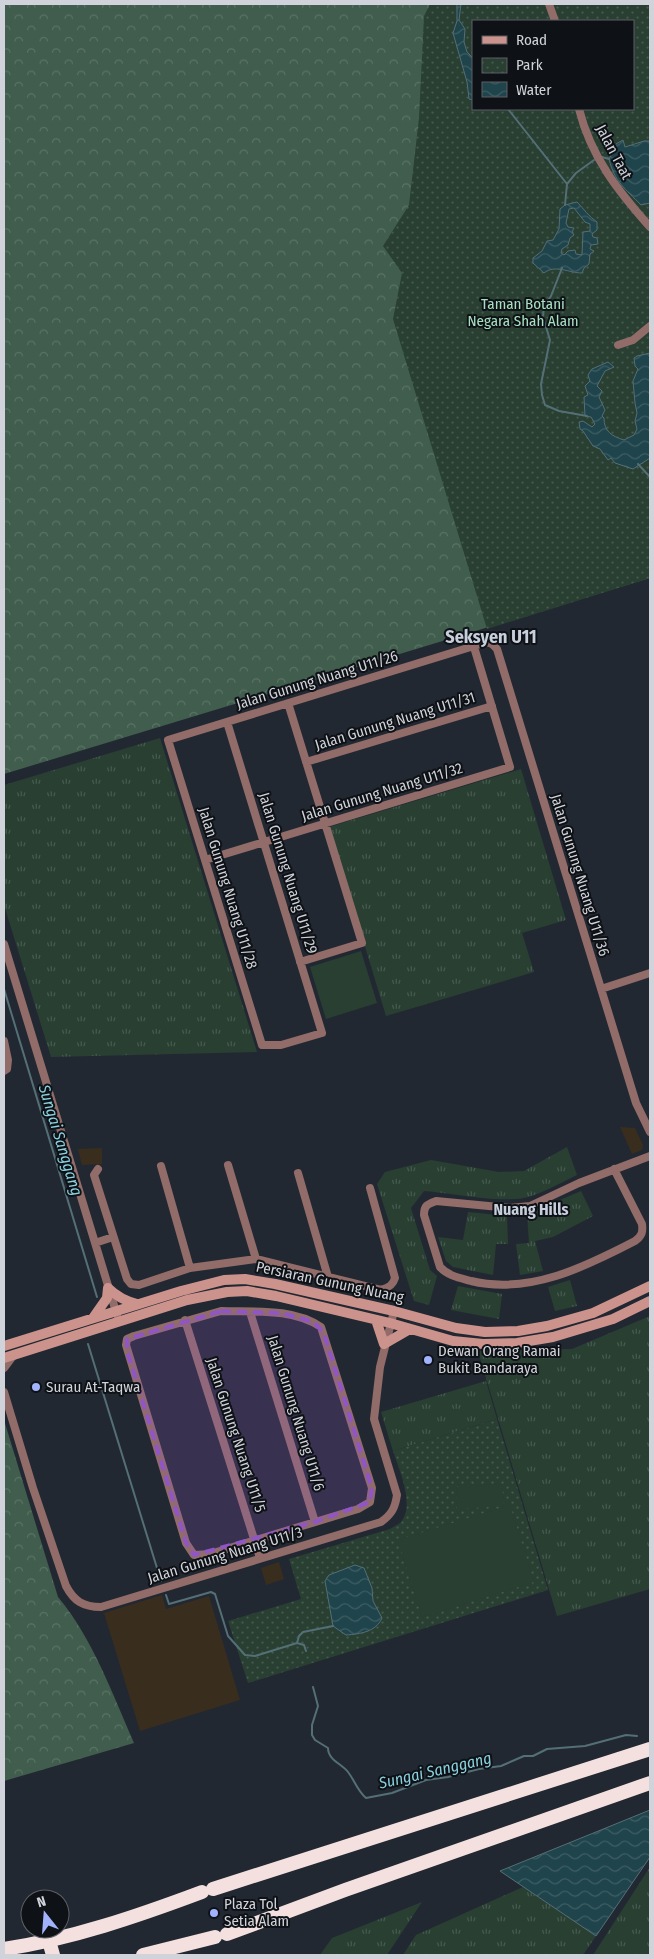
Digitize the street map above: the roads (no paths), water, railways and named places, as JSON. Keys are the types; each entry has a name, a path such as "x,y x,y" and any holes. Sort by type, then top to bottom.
{"highway":[{"path":"4,1949 49,1941 166,1906 208,1890 650,1749"},
{"path":"143,1955 221,1936 650,1782"},
{"path":"49,1941 53,1955"}],"street":[{"path":"549,4 555,20"},
{"name":"Jalan Taat","path":"579,110 588,135 607,175 650,227"},
{"path":"618,346 633,340 650,326"},
{"name":"Jalan Gunung Nuang U11/36","path":"474,647 487,642 497,649 636,1103 650,1132"},
{"path":"474,647 492,706"},
{"name":"Jalan Gunung Nuang U11/26","path":"168,740 474,647"},
{"path":"288,703 362,943 300,962"},
{"name":"Jalan Gunung Nuang U11/31","path":"306,762 492,706"},
{"name":"Jalan Gunung Nuang U11/32","path":"205,860 510,767 492,706"},
{"name":"Jalan Gunung Nuang U11/29","path":"227,722 322,1032"},
{"name":"Jalan Gunung Nuang U11/28","path":"168,740 262,1045 281,1045 322,1032"},
{"path":"4,944 119,1322"},
{"path":"601,989 650,973"},
{"path":"4,1041 8,1060 6,1070"},
{"path":"614,1169 642,1224 643,1231 641,1237 635,1241 574,1270 514,1285 479,1283 444,1272 440,1267 424,1215 424,1209 428,1204 436,1201 520,1207 538,1203 579,1183 614,1169 650,1156"},
{"path":"228,1165 256,1259"},
{"path":"161,1166 190,1268"},
{"path":"98,1169 94,1175 127,1279 131,1284 139,1285 190,1268 256,1259 381,1290 388,1288 393,1284 395,1278 370,1188"},
{"path":"298,1173 328,1277"},
{"path":"95,1243 113,1237"},
{"name":"Persiaran Gunung Nuang","path":"4,1346 138,1304 224,1280 245,1279 275,1284 394,1311 456,1328 485,1332 518,1331 547,1326 593,1313 650,1286"},
{"path":"108,1288 122,1299 138,1304"},
{"path":"92,1318 108,1298 108,1288"},
{"name":"Persiaran Gunung Nuang","path":"4,1358 187,1300 227,1292 247,1291 276,1296 390,1323 453,1341 482,1344 517,1343 553,1337 587,1328 650,1301"},
{"path":"221,1311 250,1312 282,1313 304,1318 321,1327 372,1488 370,1502 358,1509 210,1554 194,1555 186,1543 127,1351 127,1339 184,1320 221,1311"},
{"name":"Jalan Gunung Nuang U11/3","path":"4,1392 32,1488 66,1586 82,1605 100,1607 382,1522 390,1516 395,1508 397,1495 374,1419 384,1344 394,1311"},
{"name":"Jalan Gunung Nuang U11/6","path":"250,1312 314,1522"},
{"name":"Jalan Gunung Nuang U11/5","path":"184,1320 260,1558"},
{"path":"376,1320 384,1344 410,1329"},
{"path":"4,1368 14,1354"}],"water":[{"path":"457,4 461,4 459,20 465,29 464,42 467,52 472,57 472,100 469,99 467,82 453,33 457,21"},
{"path":"623,140 625,147 650,141 650,203 641,205 621,185 611,167 609,159 616,144"},
{"path":"577,202 597,222 597,230 592,234 593,237 597,238 598,244 591,245 590,249 594,251 590,254 589,264 582,273 553,269 544,273 533,263 533,258 542,251 547,241 553,240 559,229 560,209 565,205","holes":["574,208 585,222 590,224 590,231 583,232 582,255 576,254 575,250 568,251 564,255 561,253 562,249 568,245 570,238 574,235 572,232 574,228 568,227 566,223 569,209"]},
{"path":"650,353 650,458 633,469 615,463 611,458 608,460 600,449 593,446 580,429 579,422 583,421 592,427 595,424 591,417 585,416 584,397 588,395 585,386 590,381 588,375 592,369 608,362 614,367 605,371 597,386 602,391 599,397 605,410 602,416 605,426 612,435 624,440 634,435 637,429 635,421 637,413 633,381 638,369 635,366 634,358"},
{"path":"355,1565 364,1568 372,1588 373,1601 382,1618 372,1629 362,1633 346,1635 333,1626 325,1581 329,1575"},
{"path":"650,1810 650,1857 596,1936 500,1871"}],"waterway":[{"path":"509,110 567,184 565,205"},
{"path":"602,157 609,159"},
{"path":"567,184 576,173 594,160"},
{"path":"562,268 551,296 544,307 543,317 550,340 541,384 542,395 545,405 559,411 587,416"},
{"path":"638,464 650,477"},
{"name":"Sungai Sanggang","path":"4,989 97,1297"},
{"name":"Sungai Sanggang","path":"88,1344 161,1581"},
{"name":"Sungai Sanggang","path":"166,1595 169,1604 211,1592 215,1594 228,1636 245,1655 255,1656 297,1643 304,1645 306,1651"},
{"path":"297,1643 299,1636 303,1632 333,1626"},
{"name":"Sungai Sanggang","path":"313,1687 318,1706 312,1725 312,1735 315,1740 328,1748 330,1756 348,1772 360,1792 366,1798 392,1793 426,1780 501,1766 524,1756 533,1756 547,1749 585,1746 626,1735 637,1736"}],"place":[{"name":"Dewan Orang Ramai Bukit Bandaraya","path":"428,1360"},
{"name":"Surau At-Taqwa","path":"36,1387"},
{"name":"Plaza Tol Setia Alam","path":"214,1913"}],"district":[{"name":"Seksyen U11","path":"491,637"},
{"name":"Nuang Hills","path":"531,1209"}],"park label":[{"name":"Taman Botani Negara Shah Alam","path":"523,312"}]}
